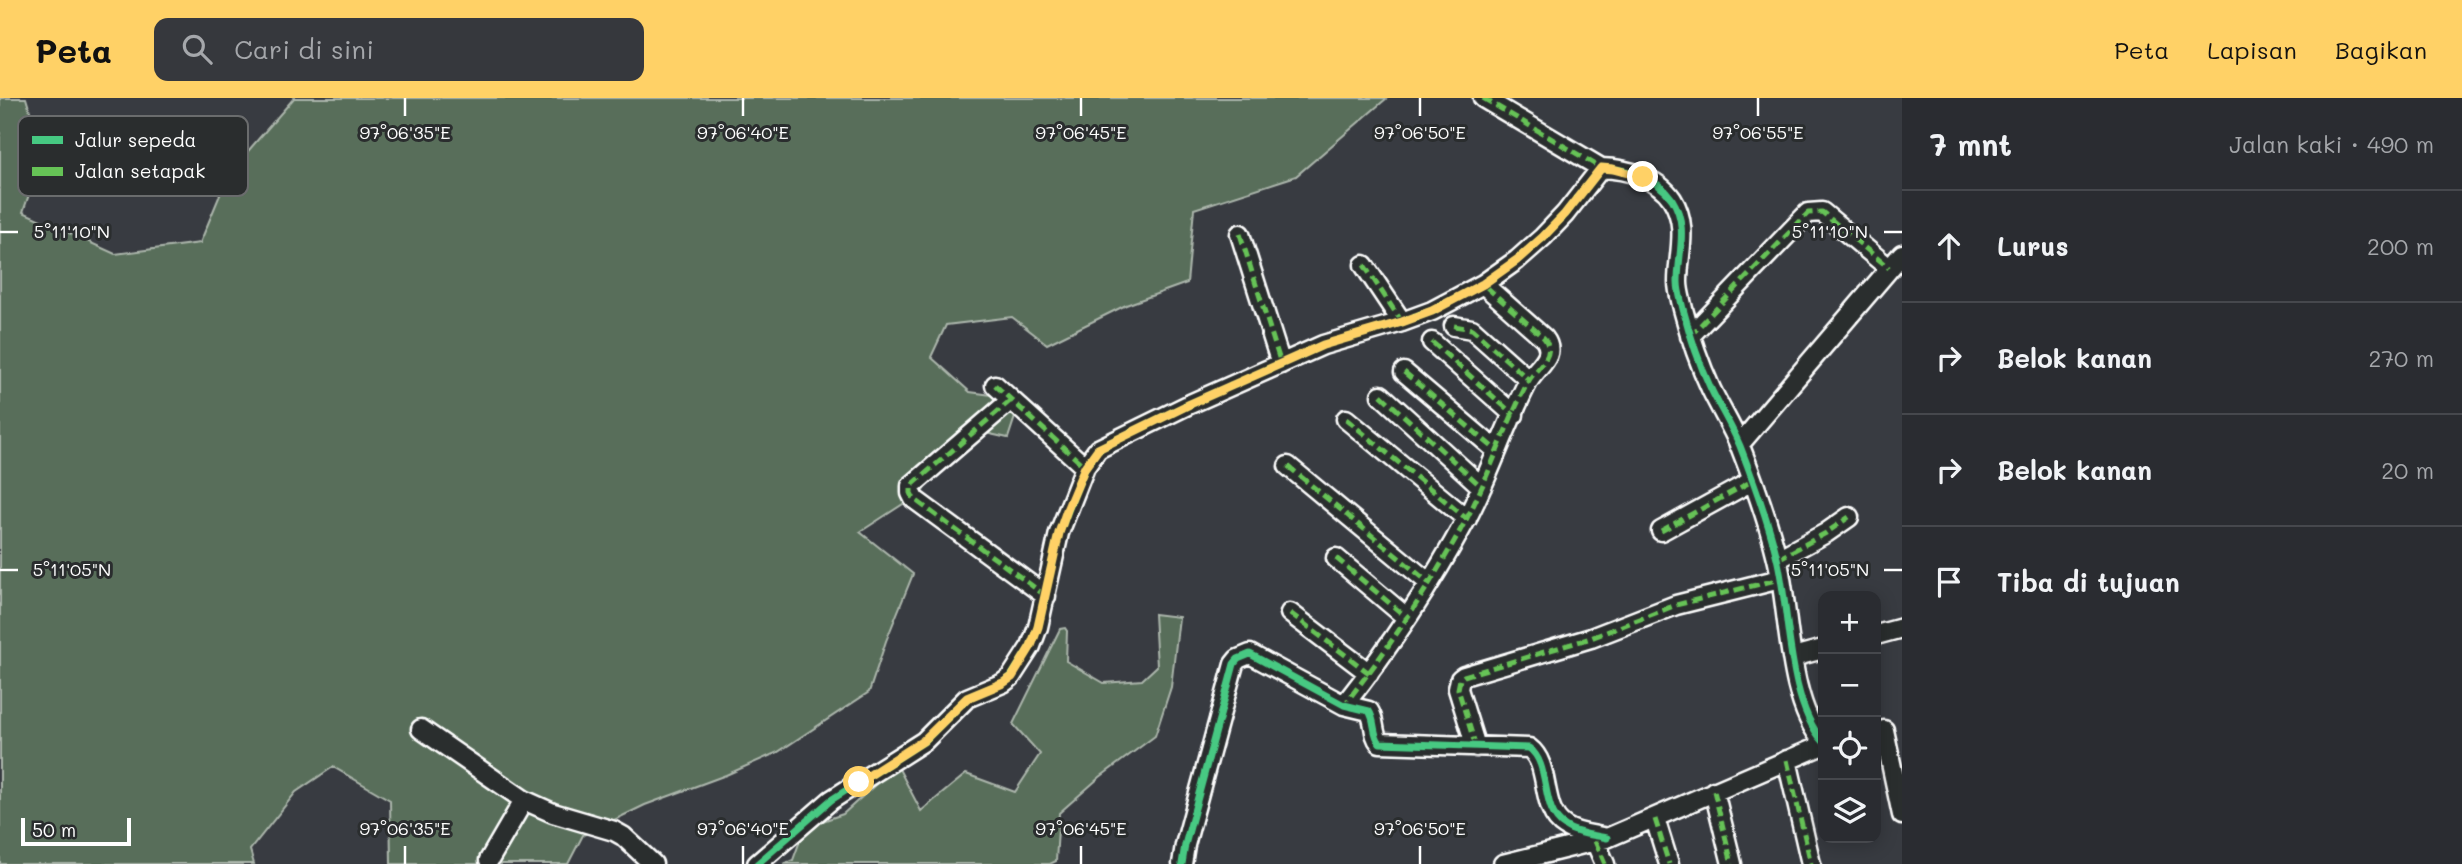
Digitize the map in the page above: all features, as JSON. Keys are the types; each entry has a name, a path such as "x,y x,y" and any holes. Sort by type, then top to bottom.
{"street":[{"path":"1483,98 1601,168 1643,177 1659,186 1671,198 1682,227 1678,282 1690,336 1710,388 1739,445 1777,559 1804,711 1818,737"},
{"path":"757,864 831,800 923,741 967,698 1012,677 1031,646 1046,596 1059,533 1085,467 1091,457 1107,443 1323,345 1432,311 1483,284 1543,237 1601,168"},
{"path":"1690,336 1808,213 1822,212 1889,268"},
{"path":"1240,234 1281,364"},
{"path":"1739,445 1902,254"},
{"path":"1364,265 1402,322"},
{"path":"1344,705 1406,617 1466,519 1529,380 1547,358 1548,343 1483,284"},
{"path":"1454,326 1472,329 1529,380"},
{"path":"1432,342 1514,415"},
{"path":"1404,372 1497,451"},
{"path":"995,385 1085,467"},
{"path":"1381,395 1482,487"},
{"path":"1012,400 911,486 911,493 914,499 1046,596"},
{"path":"1346,419 1466,519"},
{"path":"1288,466 1428,582"},
{"path":"1661,531 1752,481"},
{"path":"1777,559 1826,533 1849,517"},
{"path":"1336,558 1406,617"},
{"path":"1476,747 1458,689 1460,679 1464,676 1591,638 1684,602 1780,579"},
{"path":"1290,613 1369,673"},
{"path":"1881,634 1902,628"},
{"path":"1793,657 1818,650"},
{"path":"1182,864 1185,845 1238,659 1250,654 1344,705 1369,711 1373,717 1377,740 1385,745 1529,748 1538,759 1553,811 1559,821 1573,830 1601,839"},
{"path":"1881,731 1902,726"},
{"path":"421,729 524,800 553,813 614,831 653,864"},
{"path":"1881,735 1902,815"},
{"path":"1503,864 1601,839 1655,819 1818,745"},
{"path":"1787,760 1811,864"},
{"path":"1714,791 1732,864"},
{"path":"489,860 524,800"},
{"path":"1655,819 1670,864"},
{"path":"1601,839 1605,864"}],"green space":[{"path":"0,98 26,98 31,116 18,116 18,196 29,196 23,212 115,254 200,243 219,196 248,196 248,151 294,98 1387,98 1296,176 1194,209 1187,283 1126,305 1047,344 1012,317 946,325 931,357 970,392 1021,399 1008,438 963,428 923,491 860,532 913,574 869,692 778,752 726,775 645,805 583,835 568,864 391,864 390,800 333,767 296,792 250,850 254,864 0,864"},
{"path":"1154,614 1179,617 1171,687 1155,736 1100,777 1059,813 1056,861 1050,864 784,864 793,860 805,827 843,814 897,765 921,811 966,774 1015,792 1040,754 1013,724 1060,629 1065,628 1067,631 1066,661 1104,683 1142,680 1157,666"}],"marked path":[{"path":"1483,98 1601,168"},
{"path":"1690,336 1808,213 1822,212 1889,268"},
{"path":"1240,234 1281,364"},
{"path":"1364,265 1402,322"},
{"path":"1347,706 1344,705 1394,637 1454,542 1528,382 1549,350 1544,338 1483,284"},
{"path":"1454,326 1472,329 1529,380"},
{"path":"1432,342 1514,415"},
{"path":"1404,372 1497,451"},
{"path":"995,385 1085,467"},
{"path":"1381,395 1482,487"},
{"path":"1011,400 911,486 911,493 914,499 1046,596"},
{"path":"1346,419 1467,519"},
{"path":"1288,466 1428,582"},
{"path":"1661,531 1752,481"},
{"path":"1778,559 1849,517"},
{"path":"1336,558 1406,617"},
{"path":"1476,747 1458,689 1460,679 1464,676 1591,638 1676,605 1780,579"},
{"path":"1290,613 1369,673"},
{"path":"1787,760 1811,864"},
{"path":"1714,791 1732,864"},
{"path":"1655,819 1669,864"},
{"path":"1595,841 1605,864"}],"cycle path":[{"path":"757,864 831,800 924,741 967,698 1011,677 1031,646 1038,627 1059,533 1085,467 1098,449 1190,404 1323,345 1432,311 1483,284 1543,237 1601,168 1631,172 1650,180 1666,191 1677,209 1681,229 1678,285 1686,319 1711,389 1740,446 1765,515 1781,579 1796,679 1802,703 1818,734"},
{"path":"1182,864 1234,664 1238,659 1250,654 1344,705 1369,711 1380,743 1529,748 1541,765 1548,799 1557,819 1574,831 1607,838"}],"route":[{"path":"859,782 915,748 967,698 1012,677 1031,646 1038,627 1059,533 1067,510 1085,467 1098,449 1190,404 1323,345 1387,328 1432,311 1483,284 1543,237 1601,168 1643,177"}]}
